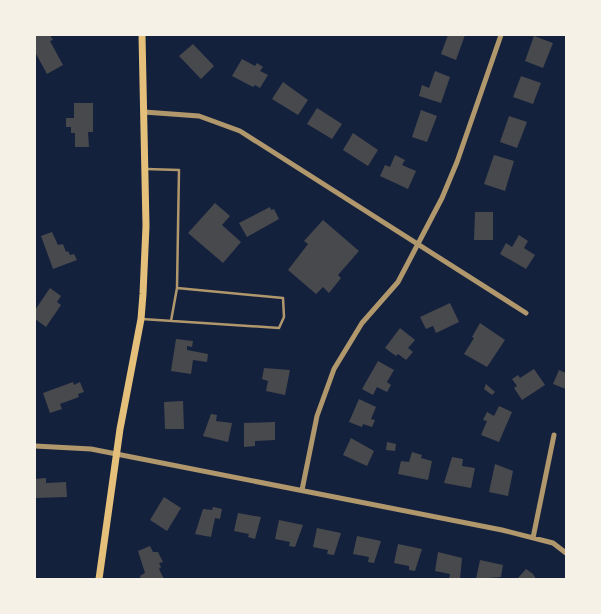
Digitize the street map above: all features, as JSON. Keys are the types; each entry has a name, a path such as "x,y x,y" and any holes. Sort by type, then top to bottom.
{"main road":[{"path":"99,579 128,380 141,319 145,236 142,35"}],"street":[{"path":"302,490 317,416 334,369 362,323 398,282 418,246 457,162 501,35"},
{"path":"144,112 199,116 240,131 526,313"},
{"path":"533,538 554,435"},
{"path":"35,446 65,446 118,454 302,490 533,538 553,543 566,553"}],"lane":[{"path":"145,169 179,170 177,288 171,321"},
{"path":"141,319 279,328 284,317 284,298 177,288"}],"building":[{"path":"50,35 53,40 50,41 63,65 47,74 35,52 35,37"},
{"path":"448,35 465,35 456,60 441,54"},
{"path":"534,36 553,43 543,68 525,61"},
{"path":"193,44 214,66 201,79 179,56"},
{"path":"242,59 255,66 257,63 263,67 260,71 268,75 260,88 255,85 253,87 232,76"},
{"path":"435,71 450,77 441,103 419,96 422,85 429,88"},
{"path":"521,76 541,83 533,104 513,97"},
{"path":"283,82 308,100 298,115 272,99"},
{"path":"74,103 93,103 93,132 88,132 89,147 75,147 75,133 71,133 71,127 66,127 66,118 74,118"},
{"path":"317,108 342,124 332,139 307,124"},
{"path":"421,110 437,116 427,142 412,137"},
{"path":"509,116 527,122 517,148 500,142"},
{"path":"353,133 378,150 368,166 343,150"},
{"path":"395,155 405,160 402,165 416,171 408,189 380,176 385,165 390,167"},
{"path":"494,155 514,161 505,191 484,184"},
{"path":"215,203 230,216 222,225 241,242 223,263 188,233"},
{"path":"270,207 271,210 274,209 279,219 247,237 239,223"},
{"path":"475,212 493,212 493,240 474,240"},
{"path":"323,220 359,251 338,275 341,278 329,293 323,287 316,294 288,270 308,244 304,241"},
{"path":"52,232 58,245 63,244 66,252 68,251 70,255 74,254 77,260 53,269 41,236"},
{"path":"519,235 528,241 524,248 535,255 526,269 500,254 506,243 512,247"},
{"path":"50,288 61,296 57,302 61,305 46,327 35,319 35,310"},
{"path":"450,303 459,322 436,333 433,326 426,329 420,317"},
{"path":"480,323 505,340 487,367 464,354 474,338 472,337"},
{"path":"400,328 415,340 408,348 413,352 406,360 385,348"},
{"path":"176,339 193,341 192,347 187,346 187,350 208,354 207,362 193,360 191,374 171,371"},
{"path":"378,361 394,370 387,382 391,385 387,392 377,387 373,395 362,389"},
{"path":"264,368 290,370 285,395 266,391 268,381 262,379"},
{"path":"534,369 545,385 522,400 514,388 517,386 512,379 518,375 520,378"},
{"path":"559,370 566,373 566,389 553,384"},
{"path":"73,382 74,385 80,382 84,392 78,394 79,397 60,404 62,409 50,413 43,393"},
{"path":"486,384 495,392 492,395 484,389"},
{"path":"359,399 376,407 371,419 375,420 372,427 363,424 362,427 349,422"},
{"path":"183,401 184,429 165,429 164,402"},
{"path":"499,406 512,412 499,442 481,435 487,421 483,420 487,412 494,416"},
{"path":"211,414 217,415 216,421 232,423 228,442 203,436"},
{"path":"275,422 275,440 255,441 255,446 244,447 244,423"},
{"path":"351,438 374,451 367,466 343,455"},
{"path":"387,442 396,444 395,451 386,450"},
{"path":"412,452 422,455 421,458 432,461 428,480 398,474 401,461 409,462"},
{"path":"452,457 463,459 462,466 475,468 471,488 444,483"},
{"path":"495,464 513,471 508,496 489,492"},
{"path":"46,478 46,483 66,482 67,497 35,498 35,479"},
{"path":"164,497 181,508 167,531 150,520"},
{"path":"213,507 222,509 220,519 215,518 211,537 195,534 203,509 212,510"},
{"path":"238,513 261,517 255,539 248,537 249,534 234,531"},
{"path":"279,520 303,525 295,547 289,546 290,542 275,539"},
{"path":"317,528 341,533 334,555 327,554 328,550 313,547"},
{"path":"357,536 381,541 374,563 368,562 369,557 353,554"},
{"path":"398,544 422,549 415,571 409,570 409,566 394,563"},
{"path":"150,546 153,552 158,552 163,562 159,563 161,567 159,569 164,579 141,579 140,576 145,573 138,551"},
{"path":"438,552 462,558 460,579 449,579 450,574 435,571"},
{"path":"480,560 503,565 501,577 476,579"},
{"path":"526,569 533,574 536,579 517,579"}]}
